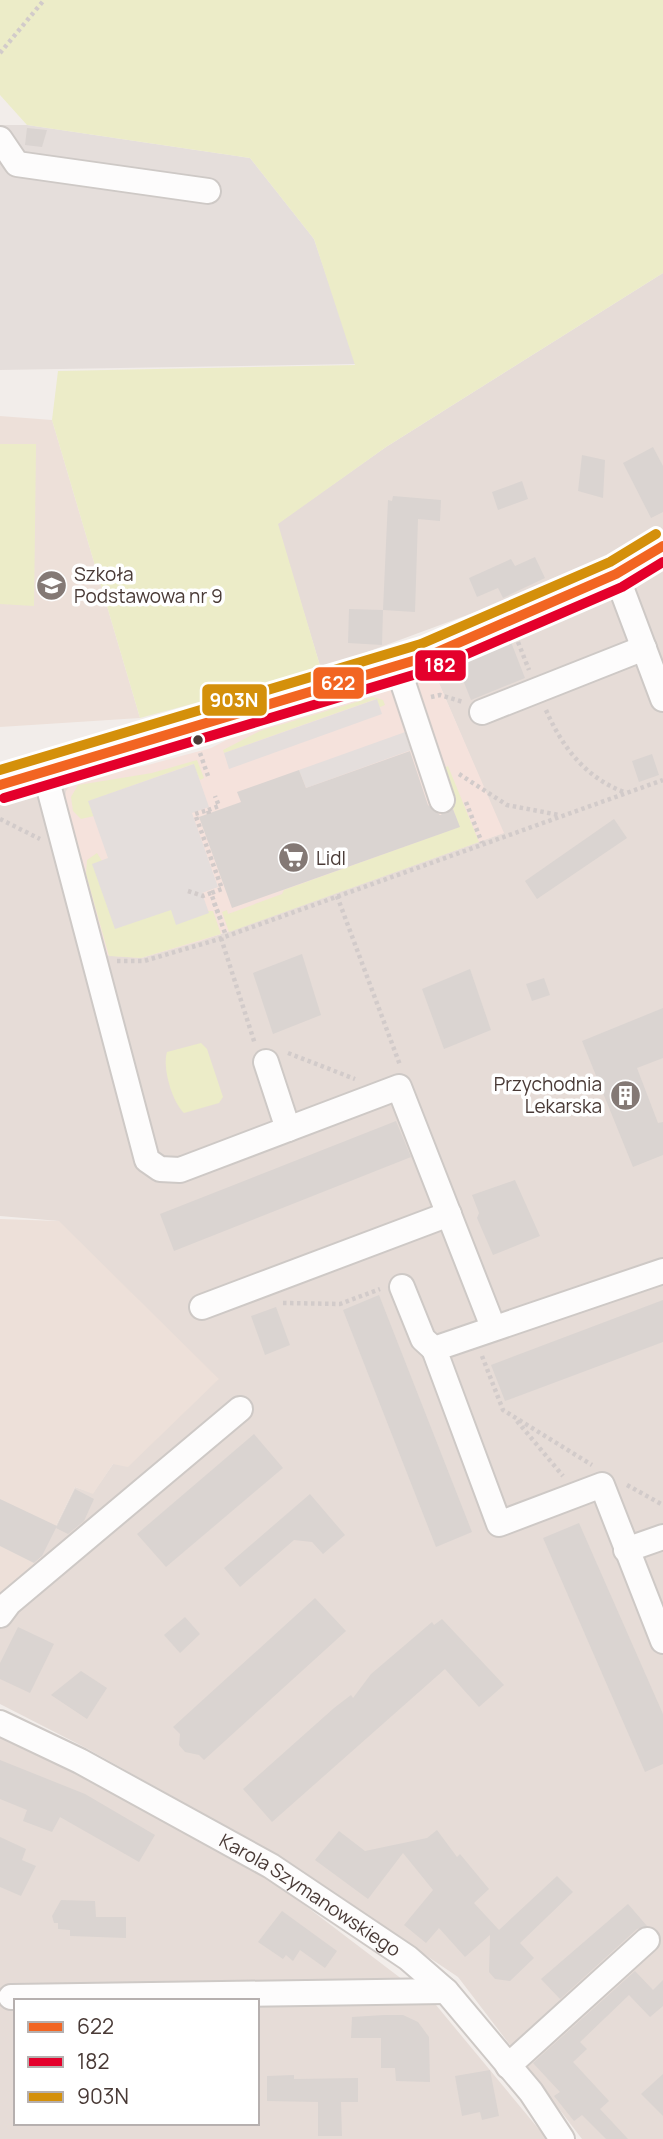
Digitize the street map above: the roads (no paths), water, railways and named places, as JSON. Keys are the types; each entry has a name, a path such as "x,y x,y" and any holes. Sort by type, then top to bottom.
{"street":[{"path":"0,139 17,164 208,191"},
{"path":"0,785 397,665 464,642 616,574 663,546"},
{"path":"616,574 663,699"},
{"path":"482,712 644,649"},
{"path":"397,665 442,800"},
{"path":"45,773 147,1160 160,1169 180,1170 399,1087 449,1214 484,1331"},
{"path":"266,1049 288,1129"},
{"path":"202,1307 449,1214"},
{"path":"434,1349 663,1271"},
{"path":"402,1287 423,1339 434,1349 499,1524 602,1486 663,1641"},
{"path":"0,1615 9,1603 240,1409"},
{"path":"626,1550 663,1537"},
{"name":"Karola Szymanowskiego","path":"0,1723 80,1761 271,1866 408,1958 446,1991 508,2066 562,2139"},
{"path":"508,2066 647,1940"},
{"path":"11,1997 446,1991"}],"place":[{"name":"Szkoła Podstawowa nr 9","path":"51,585"},
{"name":"Lidl","path":"293,858"},
{"name":"Przychodnia Lekarska","path":"625,1095"}]}
